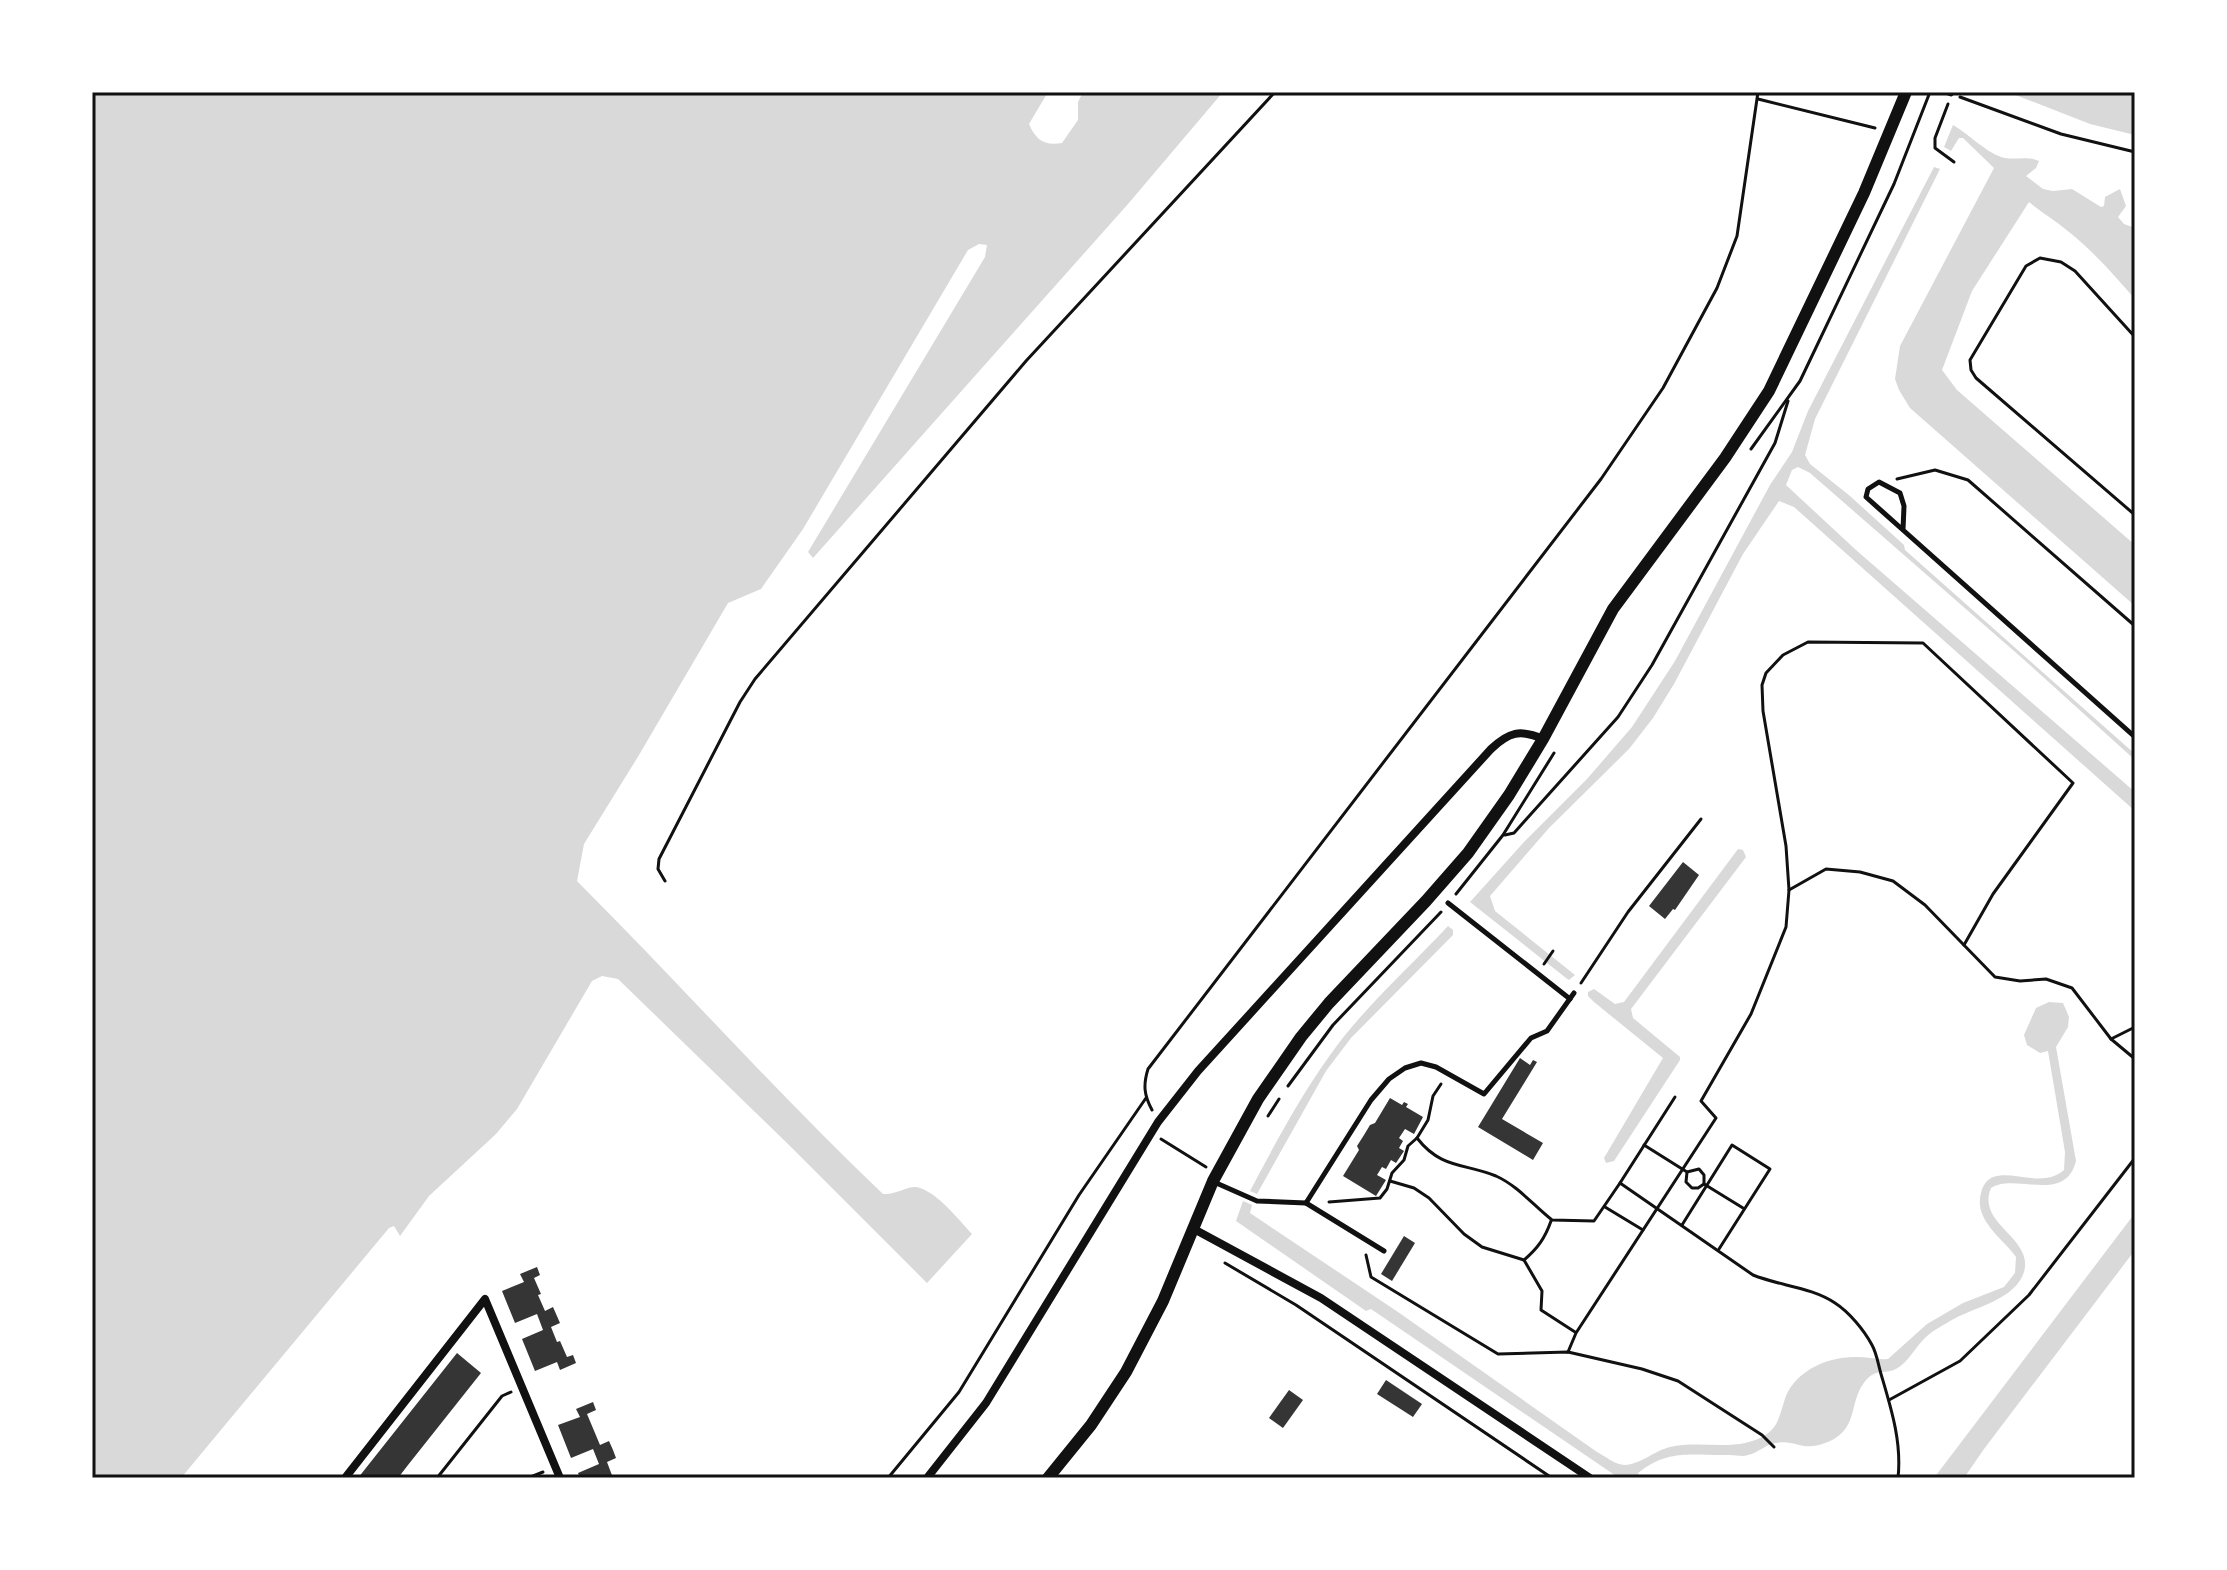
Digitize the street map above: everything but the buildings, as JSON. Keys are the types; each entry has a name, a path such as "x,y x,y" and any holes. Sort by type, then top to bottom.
{"street":[{"path":"1048,1478 1091,1425 1126,1372 1163,1301 1213,1181 1258,1099 1301,1037 1468,853 1543,739 1613,609 1725,458 1769,391 1864,193 1906,92"},
{"path":"927,1478 986,1403 1158,1122 1198,1071 1491,749 1505,736 1517,732 1543,739"},
{"path":"1192,1228 1321,1298 1590,1478"},
{"path":"345,1478 485,1299 560,1478"}],"lane":[{"path":"1903,530 1904,506 1900,493 1879,482 1868,489 1866,497 2135,737"},
{"path":"1306,1203 1371,1100 1389,1079 1405,1068 1421,1063 1436,1067 1484,1094 1531,1038 1547,1031 1572,996 1448,903"},
{"path":"1213,1181 1257,1201 1306,1203 1384,1251"}],"path":[{"path":"665,881 658,869 659,859 740,702 755,679 1026,361 1275,92"},
{"path":"1158,1122 1146,1098 1144,1084 1148,1069 1601,479 1663,388 1717,288 1737,236 1758,92"},
{"path":"1752,448 1789,398 1809,362 1894,184 1930,92"},
{"path":"1954,162 1935,148 1948,93 2036,126 2135,152"},
{"path":"1757,98 1891,131"},
{"path":"2135,337 2075,271 2061,262 2040,258 2026,266 1970,360 1976,378 2135,515"},
{"path":"1503,835 1514,833 1618,717 1652,665 1775,443 1789,398"},
{"path":"1890,486 1896,480 1921,471 1935,470 1968,480 2135,626"},
{"path":"1568,1352 1576,1333 1716,1118 1701,1101 1751,1014 1786,927 1789,890 1786,846 1763,711 1762,685 1766,673 1783,655 1808,642 1923,643 2073,783 1993,894 1964,945"},
{"path":"1267,1118 1333,1025 1448,903 1503,835 1556,750"},
{"path":"1572,996 1628,912 1701,819"},
{"path":"1789,890 1826,869 1860,872 1893,881 1925,905 1995,977 2020,981 2046,979 2072,988 2111,1039 2135,1059"},
{"path":"1542,966 1553,951"},
{"path":"2111,1039 2135,1027"},
{"path":"1306,1203 1380,1198 1408,1146 1428,1120 1433,1096 1448,1074"},
{"path":"1417,1138 1442,1162 1496,1176 1523,1193 1552,1220 1594,1221 1675,1097"},
{"path":"888,1478 959,1392 1079,1195 1146,1098"},
{"path":"1151,1133 1194,1160"},
{"path":"1644,1145 1685,1170 1703,1172 1705,1185"},
{"path":"1682,1225 1732,1145 1770,1169 1719,1249"},
{"path":"1889,1400 1960,1361 2029,1295 2135,1158"},
{"path":"1685,1170 1688,1185 1695,1188 1705,1185 1745,1209"},
{"path":"1390,1181 1414,1188 1429,1198 1464,1234 1482,1247 1524,1260 1542,1291 1541,1310 1576,1333"},
{"path":"1620,1183 1753,1275 1817,1293 1837,1304 1859,1325 1878,1357 1889,1400 1900,1462 1898,1478"},
{"path":"1605,1207 1643,1231"},
{"path":"1524,1260 1537,1249 1552,1220"},
{"path":"1363,1238 1371,1277 1498,1354 1568,1352 1642,1369 1678,1381 1762,1435 1774,1447"},
{"path":"1215,1257 1296,1305 1552,1478"},
{"path":"437,1478 502,1396 522,1387"}],"shaded area":[{"path":"92,92 1048,92 1029,124 1041,141 1056,144 1062,143 1078,120 1078,102 1083,92 1223,92 1128,204 813,558 808,552 985,257 987,245 979,244 968,250 803,529 761,589 728,603 584,844 577,881 805,1117 883,1194 921,1188 945,1205 972,1234 927,1283 618,979 602,976 592,981 517,1109 496,1134 429,1196 400,1236 394,1226 389,1228 181,1478 92,1478"},
{"path":"2008,92 2135,92 2135,135 2090,124"},
{"path":"1953,125 2001,157 2039,161 2026,176 2043,189 2072,189 2101,207 2104,206 2105,197 2120,189 2126,206 2118,217 2124,224 2135,228 2135,299 2087,248 2029,202 1972,291 1942,370 1957,390 2135,545 2135,606 1910,408 1899,390 1895,379 1900,346 1994,168 1963,138 1959,138 1951,151 1944,147"},
{"path":"1934,167 1940,169 1815,419 1805,455 1810,464 1850,496 1904,545 1905,550 2135,754 2135,760 1810,473 1798,467 1792,470 1786,485 1856,550 2135,792 2135,811 1794,507 1779,501 1743,554 1653,718 1629,749 1549,828 1490,896 1495,911 1575,975 1569,980 1470,902 1632,727 1675,661 1770,485 1792,452 1808,411"},
{"path":"1738,849 1743,850 1746,857 1631,1009 1633,1018 1680,1060 1614,1161 1606,1163 1604,1158 1663,1058 1594,1002 1588,992 1594,989 1615,1004 1624,1002"},
{"path":"1448,926 1453,930 1453,935 1351,1038 1326,1071 1257,1194 1250,1191 1296,1107 1341,1040"},
{"path":"2049,1002 2063,1003 2069,1017 2068,1027 2056,1047 2076,1161 2070,1174 2061,1182 2050,1185 2012,1183 1991,1188 1988,1201 1992,1213 2022,1252 2025,1264 2022,1277 2000,1298 1959,1316 1931,1333 1901,1366 1868,1378 1845,1429 1819,1445 1783,1442 1746,1456 1671,1457 1638,1473 1640,1478 1619,1478 1236,1221 1243,1201 1252,1205 1250,1213 1398,1312 1597,1452 1621,1465 1682,1445 1731,1445 1755,1440 1774,1428 1788,1391 1812,1368 1846,1357 1888,1359 1927,1324 1963,1303 2004,1287 2015,1273 2016,1257 1985,1220 1980,1197 1986,1182 1994,1177 2041,1178 2064,1170 2065,1152 2048,1051 2040,1053 2027,1045 2024,1035 2036,1008"},
{"path":"2135,1213 2135,1250 1964,1478 1934,1478"}]}
